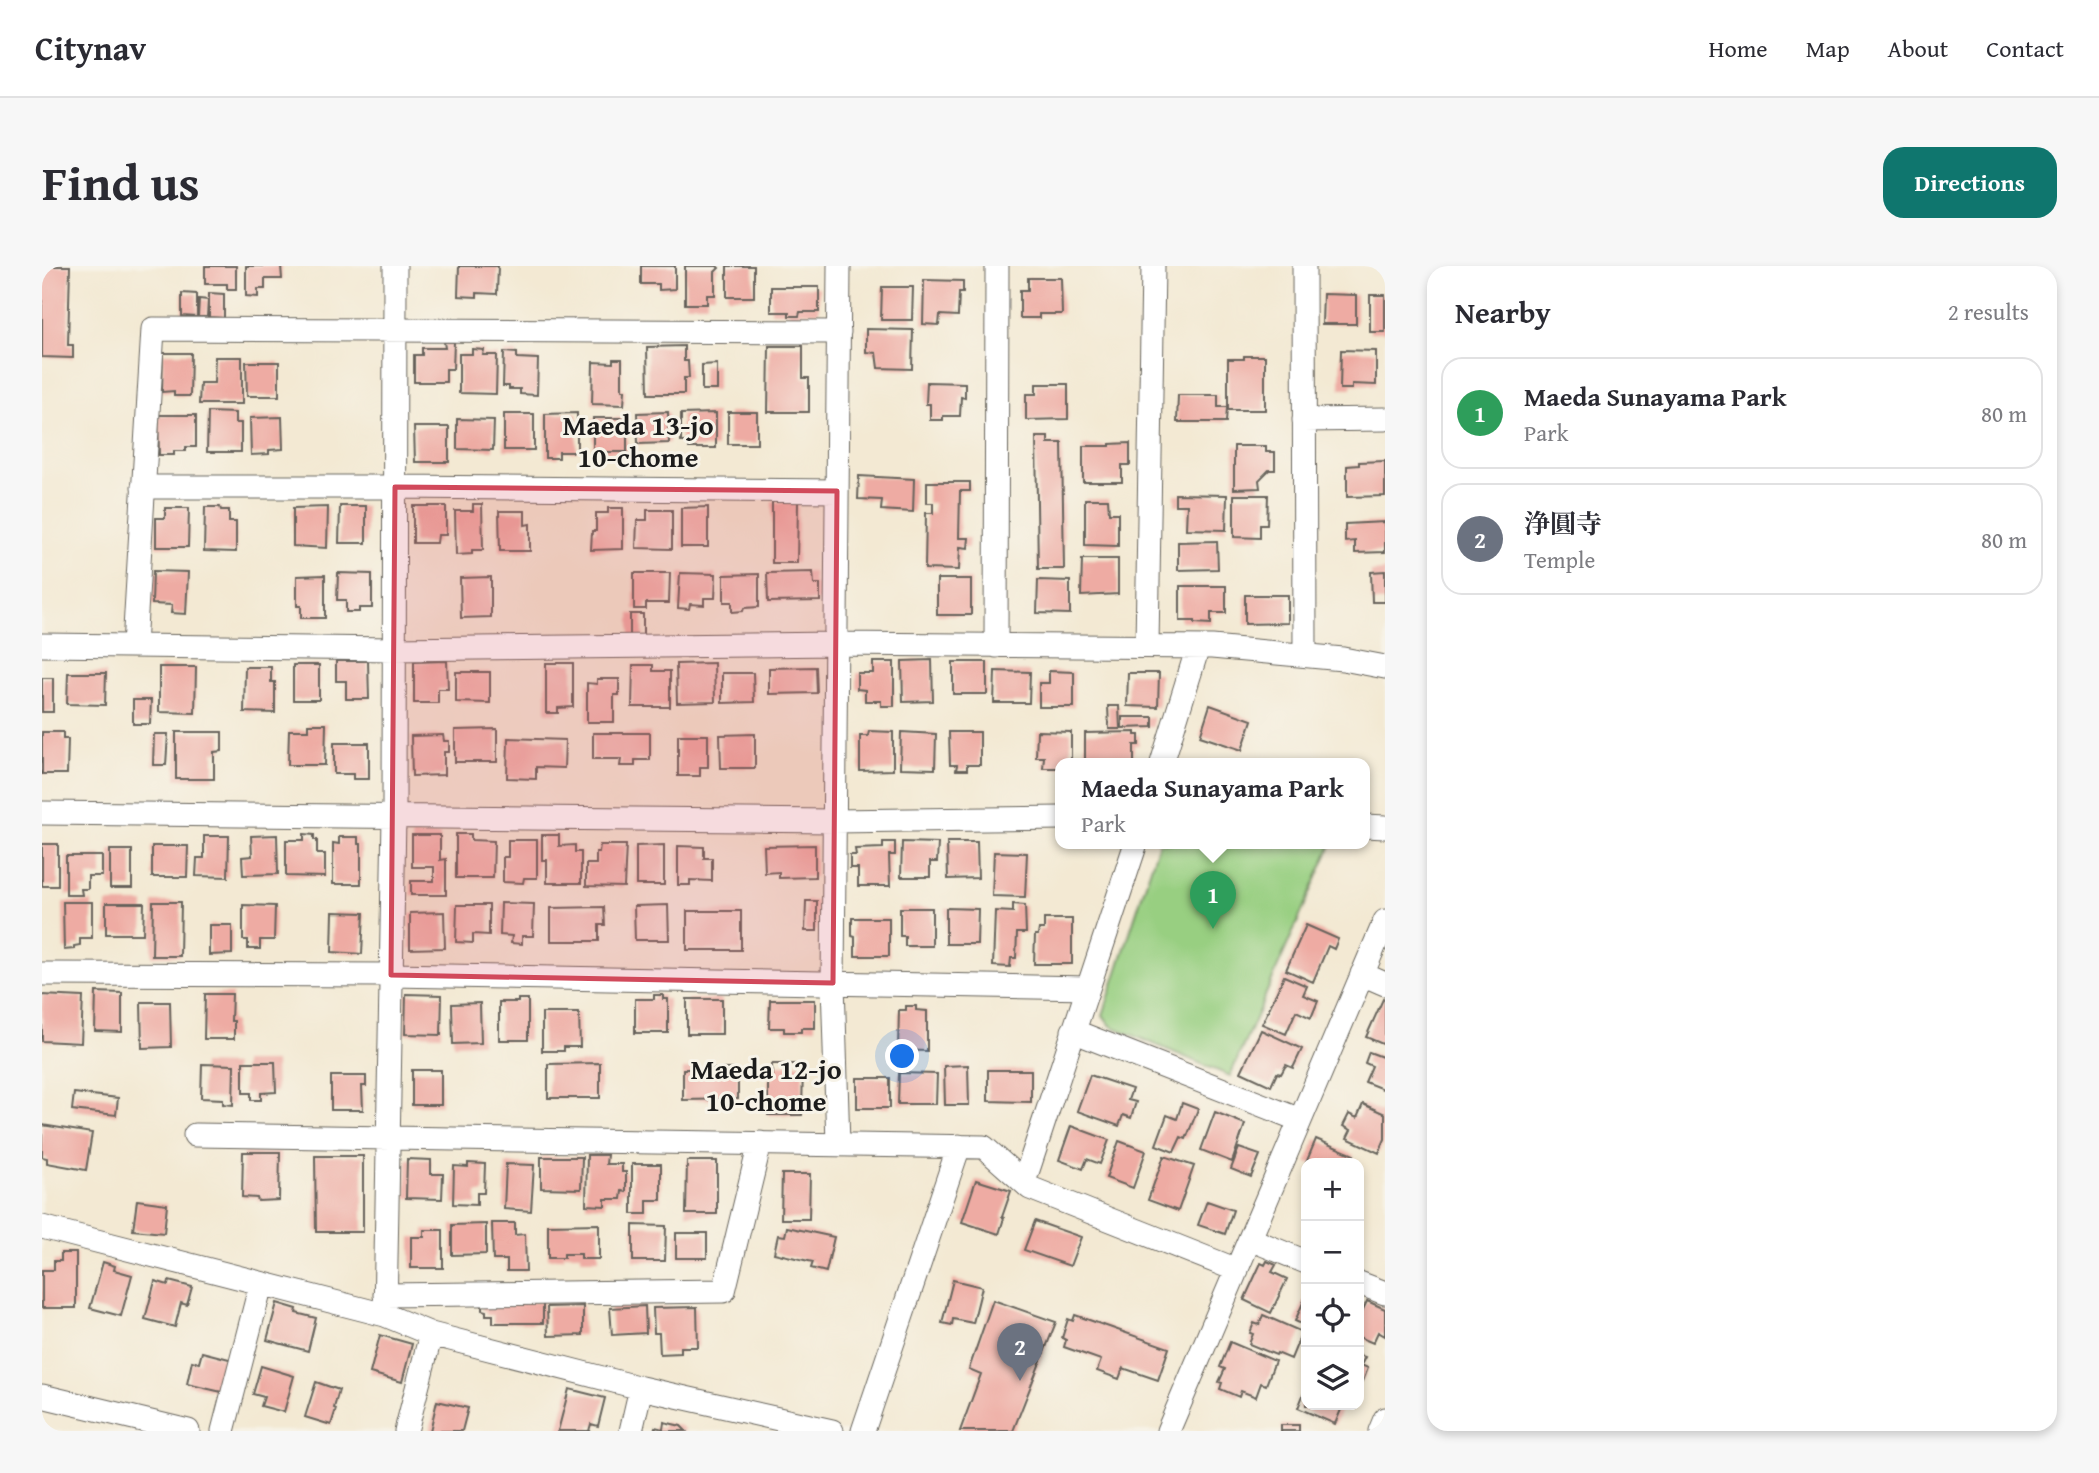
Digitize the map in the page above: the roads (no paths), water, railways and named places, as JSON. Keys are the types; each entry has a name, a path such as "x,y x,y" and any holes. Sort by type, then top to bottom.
{"street":[{"path":"385,1305 394,817 395,266"},
{"path":"838,1144 833,983 839,266"},
{"path":"996,646 997,266"},
{"path":"1147,646 1153,266"},
{"path":"1304,266 1305,655"},
{"path":"134,646 153,329 839,332"},
{"path":"1304,420 1385,419"},
{"path":"144,486 837,491"},
{"path":"42,645 394,649 835,645 1147,646 1305,655 1385,667"},
{"path":"1163,758 1198,647"},
{"path":"42,813 834,821 1055,818"},
{"path":"1024,1182 1134,849"},
{"path":"1168,1431 1385,921"},
{"path":"42,974 391,975 1088,988"},
{"path":"1362,974 1385,984"},
{"path":"1073,1031 1300,1120"},
{"path":"195,1135 984,1147 1030,1188 1237,1270"},
{"path":"42,1227 261,1284 385,1305 724,1291 760,1143"},
{"path":"863,1431 959,1146"},
{"path":"1250,1239 1301,1260"},
{"path":"223,1431 261,1284"},
{"path":"1362,1284 1385,1293"},
{"path":"385,1305 431,1334 641,1388 823,1430"},
{"path":"406,1431 431,1334"},
{"path":"631,1431 641,1388"},
{"path":"42,1396 188,1431"},
{"path":"1380,1431 1385,1419"}],"place":[{"name":"Maeda Sunayama Park","path":"1213,929"},
{"name":"浄圓寺","path":"1020,1381"}],"district":[{"name":"Maeda 13-jo 10-chome","path":"638,440"},
{"name":"Maeda 12-jo 10-chome","path":"766,1084"}]}
